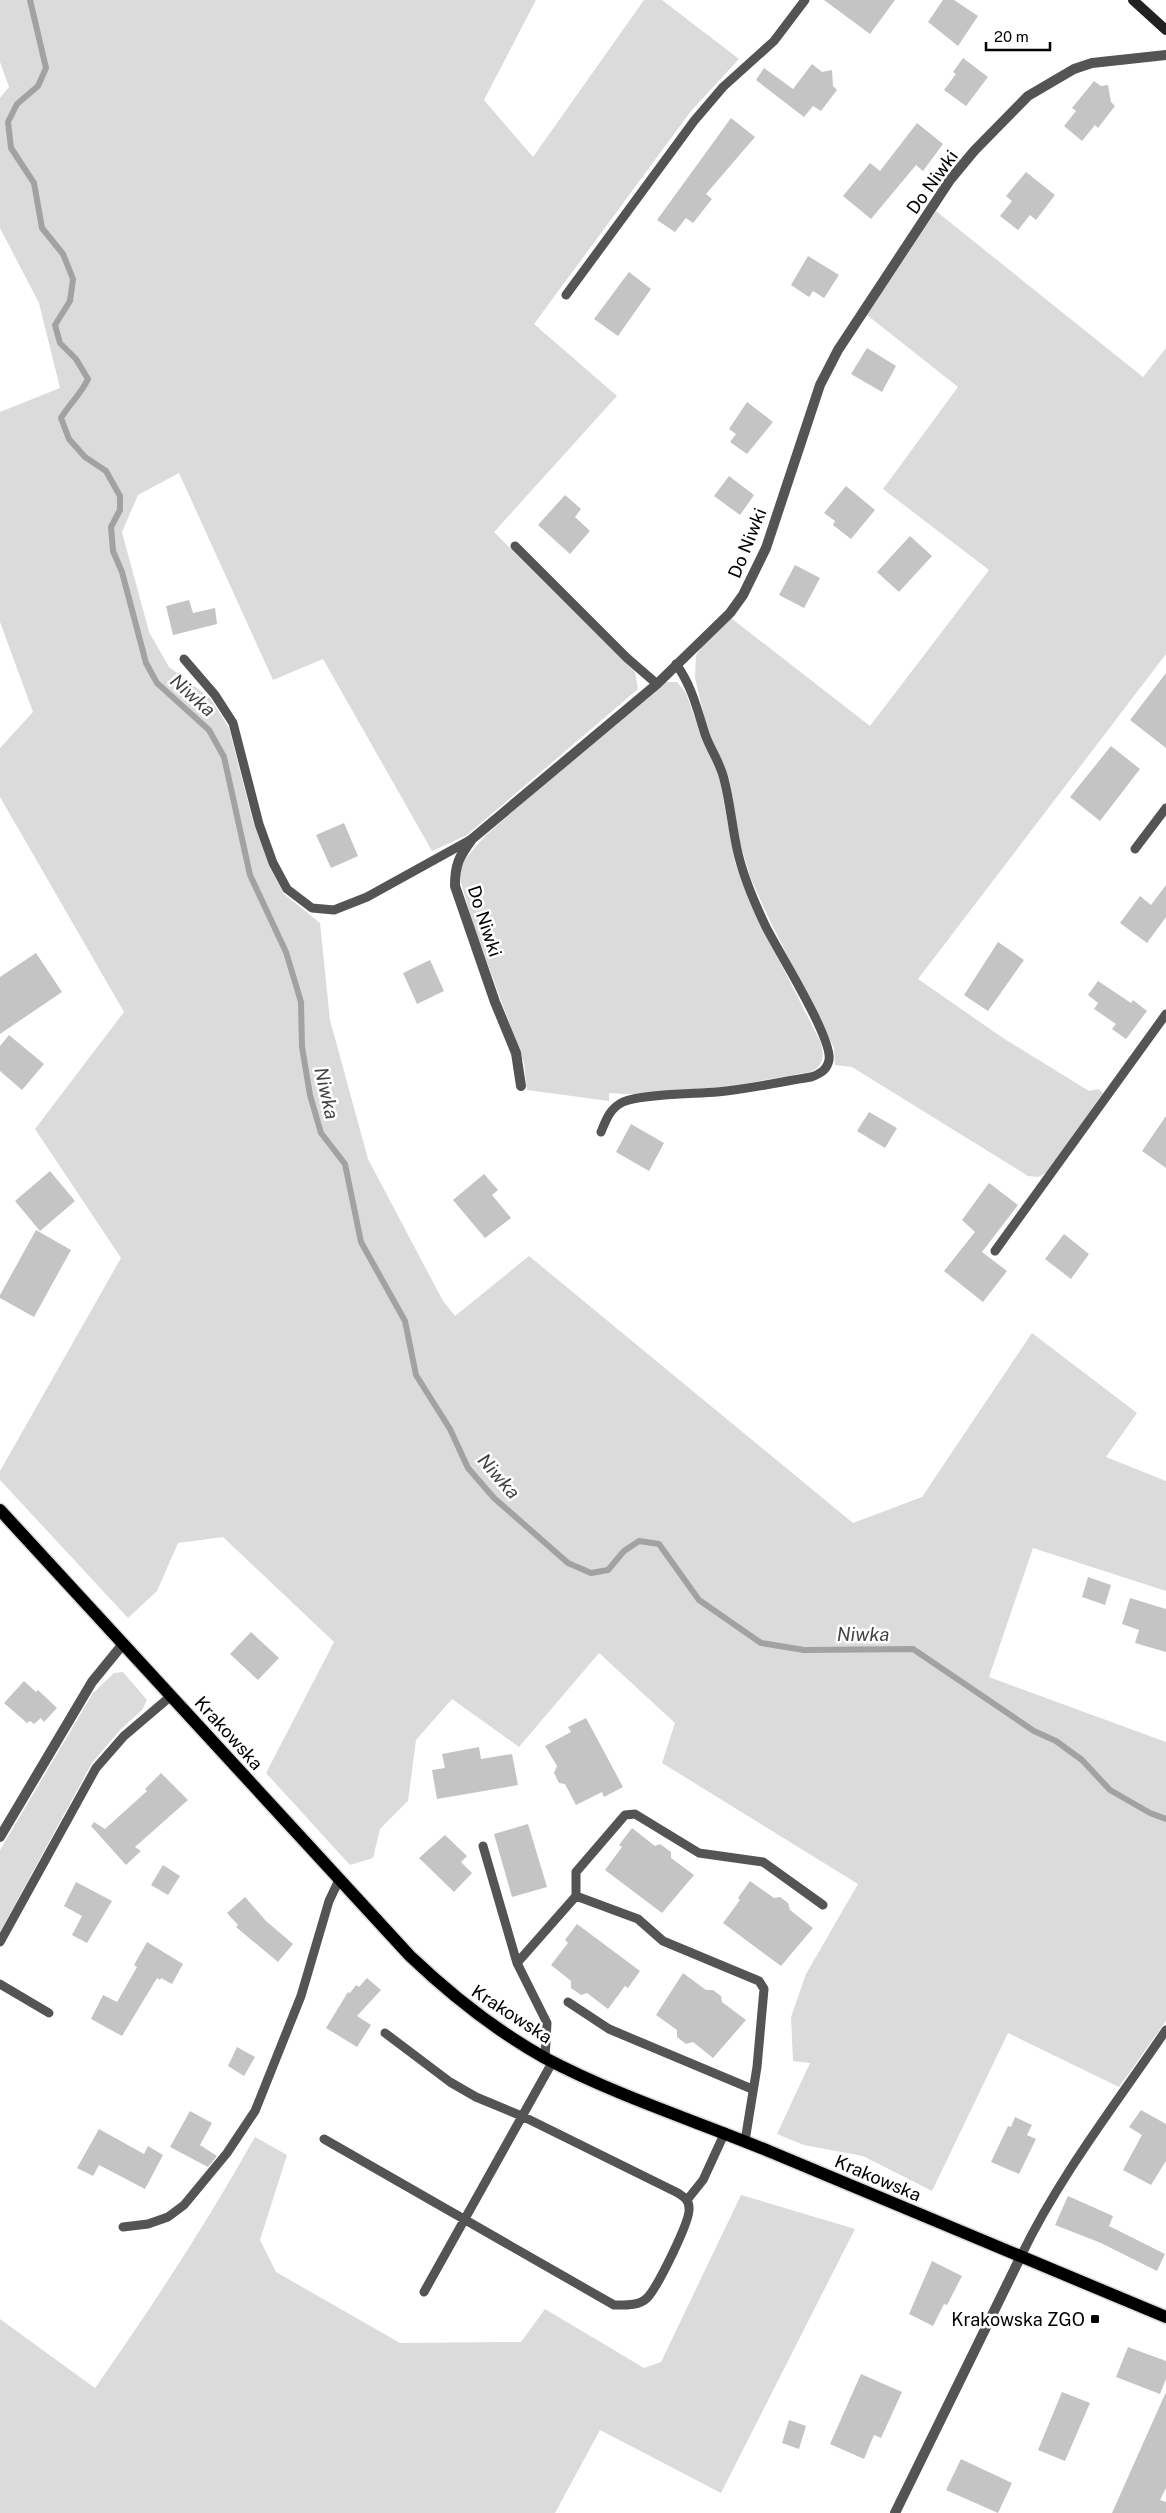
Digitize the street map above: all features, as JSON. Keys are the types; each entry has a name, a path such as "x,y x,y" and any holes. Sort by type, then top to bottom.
{"main road":[{"name":"Krakowska","path":"0,1510 410,1956 457,1999 508,2036 549,2060 588,2079 725,2132 1166,2317"}],"street":[{"path":"1134,0 1166,30"},
{"name":"Do Niwki","path":"521,1086 516,1053 495,1002 455,886 455,869 460,855 472,839 657,684 730,613 744,595 766,548 820,385 838,350 950,180 1003,119 1028,96 1074,68 1092,63 1166,55"},
{"path":"0,1837 92,1682 124,1644"},
{"path":"895,2513 1021,2256"}],"lane":[{"path":"566,295 694,121 723,87 774,41 805,0"},
{"path":"515,546 627,658 657,684"},
{"path":"184,659 215,695 234,723 260,824 273,863 287,889 312,908 334,910 367,897 472,839"},
{"path":"601,1132 608,1114 615,1106 624,1101 638,1098 720,1092 811,1077 826,1068 829,1060 829,1051 822,1031 766,927 747,885 737,851 725,779 718,758 707,739 688,680 676,664"},
{"path":"1135,849 1166,808"},
{"path":"995,1252 1166,1014"},
{"path":"0,1942 96,1768 124,1736 171,1696"},
{"path":"516,1963 576,1896 576,1872 625,1815 635,1814 699,1853 763,1862 823,1905"},
{"path":"424,2292 524,2116 549,2060 547,2023 516,1963 483,1846"},
{"path":"123,2227 148,2224 161,2219 184,2205 227,2154 255,2111 301,1996 326,1909 339,1880"},
{"path":"576,1896 638,1919 663,1941 759,1982 764,1989 757,2068 752,2089 745,2141"},
{"path":"0,1984 49,2014"},
{"path":"568,2002 609,2029 752,2089"},
{"path":"1021,2256 1033,2231 1085,2145 1166,2030"},
{"path":"324,2139 614,2305 633,2305 646,2299 657,2283 687,2222 690,2208 687,2200 678,2193 524,2116 476,2097 450,2082 385,2033"},
{"path":"687,2200 703,2180 725,2132"}],"shaded area":[{"path":"0,0 536,0 484,100 533,157 644,0 662,0 739,59 691,111 534,324 617,396 494,532 635,672 638,689 467,835 432,851 323,659 273,680 179,473 138,495 122,532 149,632 169,667 210,698 229,728 253,821 269,866 284,894 320,923 330,1020 368,1159 443,1301 455,1316 529,1256 853,1523 922,1497 1032,1333 1137,1413 1106,1457 1166,1481 1166,1591 1033,1548 989,1677 1166,1742 1166,2021 1119,2087 1008,2033 932,2191 863,2156 804,2145 777,2134 810,2063 793,2061 791,2017 806,1974 858,1884 662,1763 675,1723 599,1653 519,1747 452,1699 416,1740 408,1801 380,1829 373,1858 350,1865 266,1773 334,1642 223,1537 178,1543 157,1591 128,1618 0,1480 0,1471 121,1258 35,1129 124,1012 0,797 0,748 33,712 0,622 0,412 60,388 39,303 0,228 0,98 9,87 0,62"},
{"path":"936,211 1143,377 1166,348 1166,654 918,979 1003,1038 1089,1091 1098,1089 1103,1093 1048,1172 1038,1177 1028,1176 852,1067 835,1065 834,1048 751,879 740,843 729,778 707,728 695,678 696,655 705,643 731,618 870,726 989,570 883,489 958,387 867,315"},
{"path":"666,682 677,682 686,693 700,733 714,760 720,781 735,863 751,905 820,1041 823,1051 821,1063 815,1070 810,1072 710,1089 660,1094 609,1093 609,1101 527,1090 524,1063 473,924 461,882 461,864 486,835 601,735"},
{"path":"123,1672 147,1700 142,1710 120,1730 92,1763 0,1932 0,1850 93,1693 114,1673"},
{"path":"255,2137 287,2155 260,2240 276,2272 400,2343 521,2342 545,2309 644,2368 661,2362 741,2195 855,2229 721,2493 600,2430 555,2513 0,2513 0,2319 95,2388 178,2265"}],"building":[{"path":"824,0 895,0 870,34"},
{"path":"943,0 954,0 978,16 958,46 928,22"},
{"path":"963,58 988,77 966,106 944,90 956,74 953,72"},
{"path":"812,64 822,72 832,70 833,86 837,90 821,111 813,106 804,117 756,80 764,68 793,89"},
{"path":"1094,81 1101,86 1108,85 1111,102 1115,106 1098,128 1095,125 1082,141 1064,126 1076,111 1072,108"},
{"path":"731,118 755,137 706,194 712,199 693,223 686,218 675,232 657,220"},
{"path":"917,123 943,144 923,171 916,165 871,219 843,196 870,163 880,171"},
{"path":"1026,172 1055,195 1036,220 1030,215 1018,230 1000,216 1012,201 1006,196"},
{"path":"808,256 839,275 824,298 813,291 809,297 791,285"},
{"path":"629,272 651,289 618,336 594,319"},
{"path":"867,348 896,366 882,392 851,374"},
{"path":"747,402 773,422 747,454 730,442 736,434 729,429"},
{"path":"729,476 754,495 740,515 714,496"},
{"path":"846,486 875,510 851,539 833,525 835,521 824,513"},
{"path":"565,495 581,509 575,517 590,531 570,554 538,525"},
{"path":"910,536 932,556 899,592 877,572"},
{"path":"795,565 820,578 804,608 779,595"},
{"path":"189,600 193,613 215,608 217,624 173,635 166,606"},
{"path":"1166,673 1166,748 1130,720"},
{"path":"1111,746 1140,769 1100,821 1070,797"},
{"path":"344,823 358,856 331,868 316,835"},
{"path":"1166,885 1166,917 1147,943 1120,923 1140,896 1151,905"},
{"path":"998,942 1024,960 988,1011 964,995"},
{"path":"36,953 62,992 0,1034 0,977"},
{"path":"430,960 444,991 417,1004 403,973"},
{"path":"1098,981 1131,1003 1133,1000 1147,1011 1126,1039 1112,1029 1116,1024 1094,1009 1098,1003 1088,995"},
{"path":"9,1035 44,1064 22,1090 0,1071 0,1046"},
{"path":"869,1112 897,1128 885,1148 857,1131"},
{"path":"1166,1116 1166,1168 1142,1151"},
{"path":"631,1124 664,1143 649,1171 616,1152"},
{"path":"50,1171 75,1201 40,1231 15,1201"},
{"path":"484,1174 498,1190 492,1195 511,1218 485,1238 453,1200"},
{"path":"989,1183 1018,1205 982,1252 1007,1271 983,1302 944,1271 975,1232 962,1220"},
{"path":"36,1230 71,1250 34,1317 0,1298 0,1295"},
{"path":"1064,1234 1089,1254 1071,1279 1045,1259"},
{"path":"1088,1577 1111,1585 1105,1605 1082,1597"},
{"path":"1130,1598 1166,1609 1166,1652 1135,1643 1139,1630 1122,1624"},
{"path":"251,1632 279,1658 258,1680 230,1654"},
{"path":"24,1681 36,1692 38,1690 57,1708 44,1722 41,1718 34,1724 30,1721 27,1723 4,1703"},
{"path":"586,1718 623,1787 604,1797 602,1792 576,1805 565,1784 559,1783 554,1773 557,1766 545,1746 571,1732 568,1727"},
{"path":"479,1747 481,1759 512,1754 518,1785 437,1799 432,1770 445,1768 442,1754"},
{"path":"161,1773 188,1800 135,1847 141,1851 126,1865 91,1826 94,1822 105,1829 147,1791 145,1789"},
{"path":"528,1824 547,1887 512,1897 494,1834"},
{"path":"632,1828 655,1846 660,1844 671,1852 671,1858 694,1875 662,1913 605,1870 622,1847 619,1845"},
{"path":"445,1835 467,1856 461,1862 472,1873 454,1892 419,1858"},
{"path":"163,1865 180,1876 168,1895 151,1885"},
{"path":"750,1881 774,1898 780,1897 788,1903 790,1910 813,1928 781,1966 723,1923 740,1900 738,1898"},
{"path":"76,1882 112,1901 87,1943 72,1935 82,1916 64,1906"},
{"path":"245,1897 266,1921 293,1944 278,1962 236,1927 238,1925 227,1913"},
{"path":"577,1924 640,1971 628,1988 625,1986 608,2009 587,1993 581,1995 571,1988 571,1981 551,1965 568,1943 565,1940"},
{"path":"147,1942 183,1964 172,1984 157,1978 122,2036 91,2019 103,1995 117,2002 137,1967 134,1965"},
{"path":"683,1973 706,1990 713,1990 721,1996 722,2002 746,2020 713,2058 693,2042 686,2044 677,2037 677,2030 656,2015"},
{"path":"367,1978 381,1990 357,2016 371,2025 357,2047 326,2028 348,1992 350,1993 356,1985 359,1987"},
{"path":"237,2047 255,2057 244,2076 228,2066"},
{"path":"1141,2110 1166,2124 1166,2161 1151,2185 1123,2170 1142,2135 1129,2127"},
{"path":"190,2111 212,2123 200,2145 217,2156 208,2167 170,2147"},
{"path":"1015,2117 1032,2125 1027,2135 1036,2139 1019,2174 991,2162 1008,2126 1011,2127"},
{"path":"99,2129 144,2154 148,2146 163,2155 145,2189 99,2165 93,2176 77,2168"},
{"path":"1068,2196 1113,2216 1109,2226 1165,2254 1157,2271 1101,2243 1055,2225"},
{"path":"932,2261 962,2276 947,2305 944,2304 933,2326 909,2314"},
{"path":"1128,2347 1166,2361 1166,2379 1160,2394 1116,2377"},
{"path":"861,2374 902,2392 881,2438 874,2435 864,2459 830,2444"},
{"path":"1062,2392 1090,2403 1065,2461 1038,2450"},
{"path":"1166,2392 1166,2488 1160,2500 1166,2502 1166,2513 1112,2513"},
{"path":"789,2420 806,2426 799,2449 782,2443"},
{"path":"961,2459 1012,2483 998,2513 946,2490"}],"waterway":[{"name":"Niwka","path":"30,0 46,68 38,86 17,104 8,122 11,148 34,183 42,228 63,254 73,279 70,301 55,325 60,343 76,359 88,379 61,418 69,439 85,457 106,471 120,496 120,510 111,527 113,551 122,572 146,663 157,683 209,730 224,757 250,875 286,952 301,1002 302,1047 310,1095 321,1133 345,1164 361,1242 405,1321 416,1375 450,1429 468,1468 494,1498 568,1563 591,1573 608,1570 624,1551 639,1541 659,1544 699,1600 761,1643 804,1650 913,1649 1034,1731 1056,1741 1082,1760 1110,1790 1150,1813 1166,1819"}],"place":[{"name":"Krakowska ZGO","path":"1095,2319"}]}
